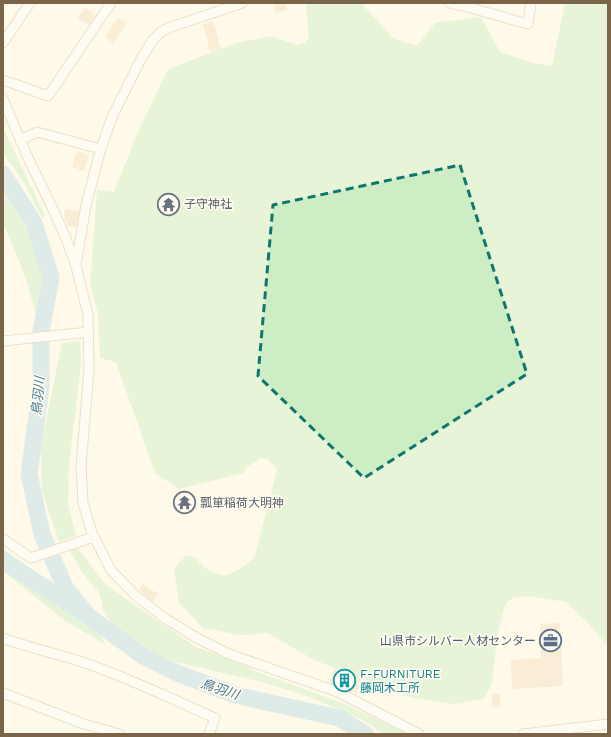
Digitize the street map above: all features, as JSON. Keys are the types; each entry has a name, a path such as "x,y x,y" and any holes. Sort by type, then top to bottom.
{"street":[{"path":"3,43 30,3"},
{"path":"3,80 48,96 111,3"},
{"path":"76,266 86,205 101,148 113,115 142,57 153,40 162,31 242,3"},
{"path":"450,3 528,24 531,3"},
{"path":"3,99 20,140 51,205 76,266 88,315 89,370 81,466 83,503 94,537 111,570 136,596 166,619 197,638 229,654 338,692 420,734"},
{"path":"20,140 37,132 93,147"},
{"path":"3,341 88,332"},
{"path":"3,540 31,558 94,537"},
{"path":"3,638 22,646 85,663 214,718 209,734"},
{"path":"3,694 82,723 119,734"},
{"path":"523,734 608,724"}],"highlighted area":[{"path":"460,165 527,374 364,478 258,376 273,205"}],"green space":[{"path":"306,3 361,3 394,39 417,46 435,23 481,17 500,52 532,63 552,66 565,3 608,3 608,646 588,623 566,602 528,596 513,598 507,602 504,609 498,632 492,683 484,699 453,704 412,698 314,660 268,633 241,635 203,628 179,603 174,570 182,559 187,556 196,558 208,570 224,575 236,571 253,559 277,469 267,459 260,458 247,467 243,473 179,489 155,473 116,362 100,358 98,314 90,284 97,190 114,192 138,132 168,69 236,43 270,36 298,45 305,43 309,37"},
{"path":"3,128 45,216 42,218 23,181 3,153"},
{"path":"3,186 21,216 34,244 45,283 45,300 39,324 24,273 3,223"},
{"path":"80,341 81,363 69,466 68,504 76,536 59,541 42,491 41,446 62,343"},
{"path":"77,547 103,582 196,647 250,667 252,670 347,705 409,734 383,734 363,720 310,697 263,682 176,662 150,653 112,623 104,613 100,594 82,572 69,549"},
{"path":"3,549 37,573 69,612 98,632 106,645 64,620 3,571"}],"building":[{"path":"274,3 285,3 287,10 276,13"},
{"path":"85,8 95,15 89,25 78,18"},
{"path":"118,18 127,23 113,43 105,37"},
{"path":"213,21 221,49 210,52 203,24"},
{"path":"77,151 89,155 84,171 72,167"},
{"path":"65,209 79,211 76,227 67,226 67,221 64,219"},
{"path":"143,584 158,594 153,602 139,590"},
{"name":"山県市シルバー人材センター","path":"560,623 563,686 512,689 511,660 541,658 540,624"},
{"name":"F-FURNITURE 藤岡木工所","path":"334,669 362,678 357,694 329,683"},
{"path":"492,694 500,694 500,707 492,707"}],"waterway":[{"name":"鳥羽川","path":"3,174 34,223 51,277 41,332 41,387 29,474 42,534 65,587 88,616"},
{"name":"鳥羽川","path":"3,560 88,616 143,656 177,673 235,695 339,718 365,734"}],"place":[{"name":"子守神社","path":"169,204"},
{"name":"瓢箪稲荷大明神","path":"184,503"},
{"name":"山県市シルバー人材センター","path":"551,641"},
{"name":"F-FURNITURE 藤岡木工所","path":"345,681"}]}
